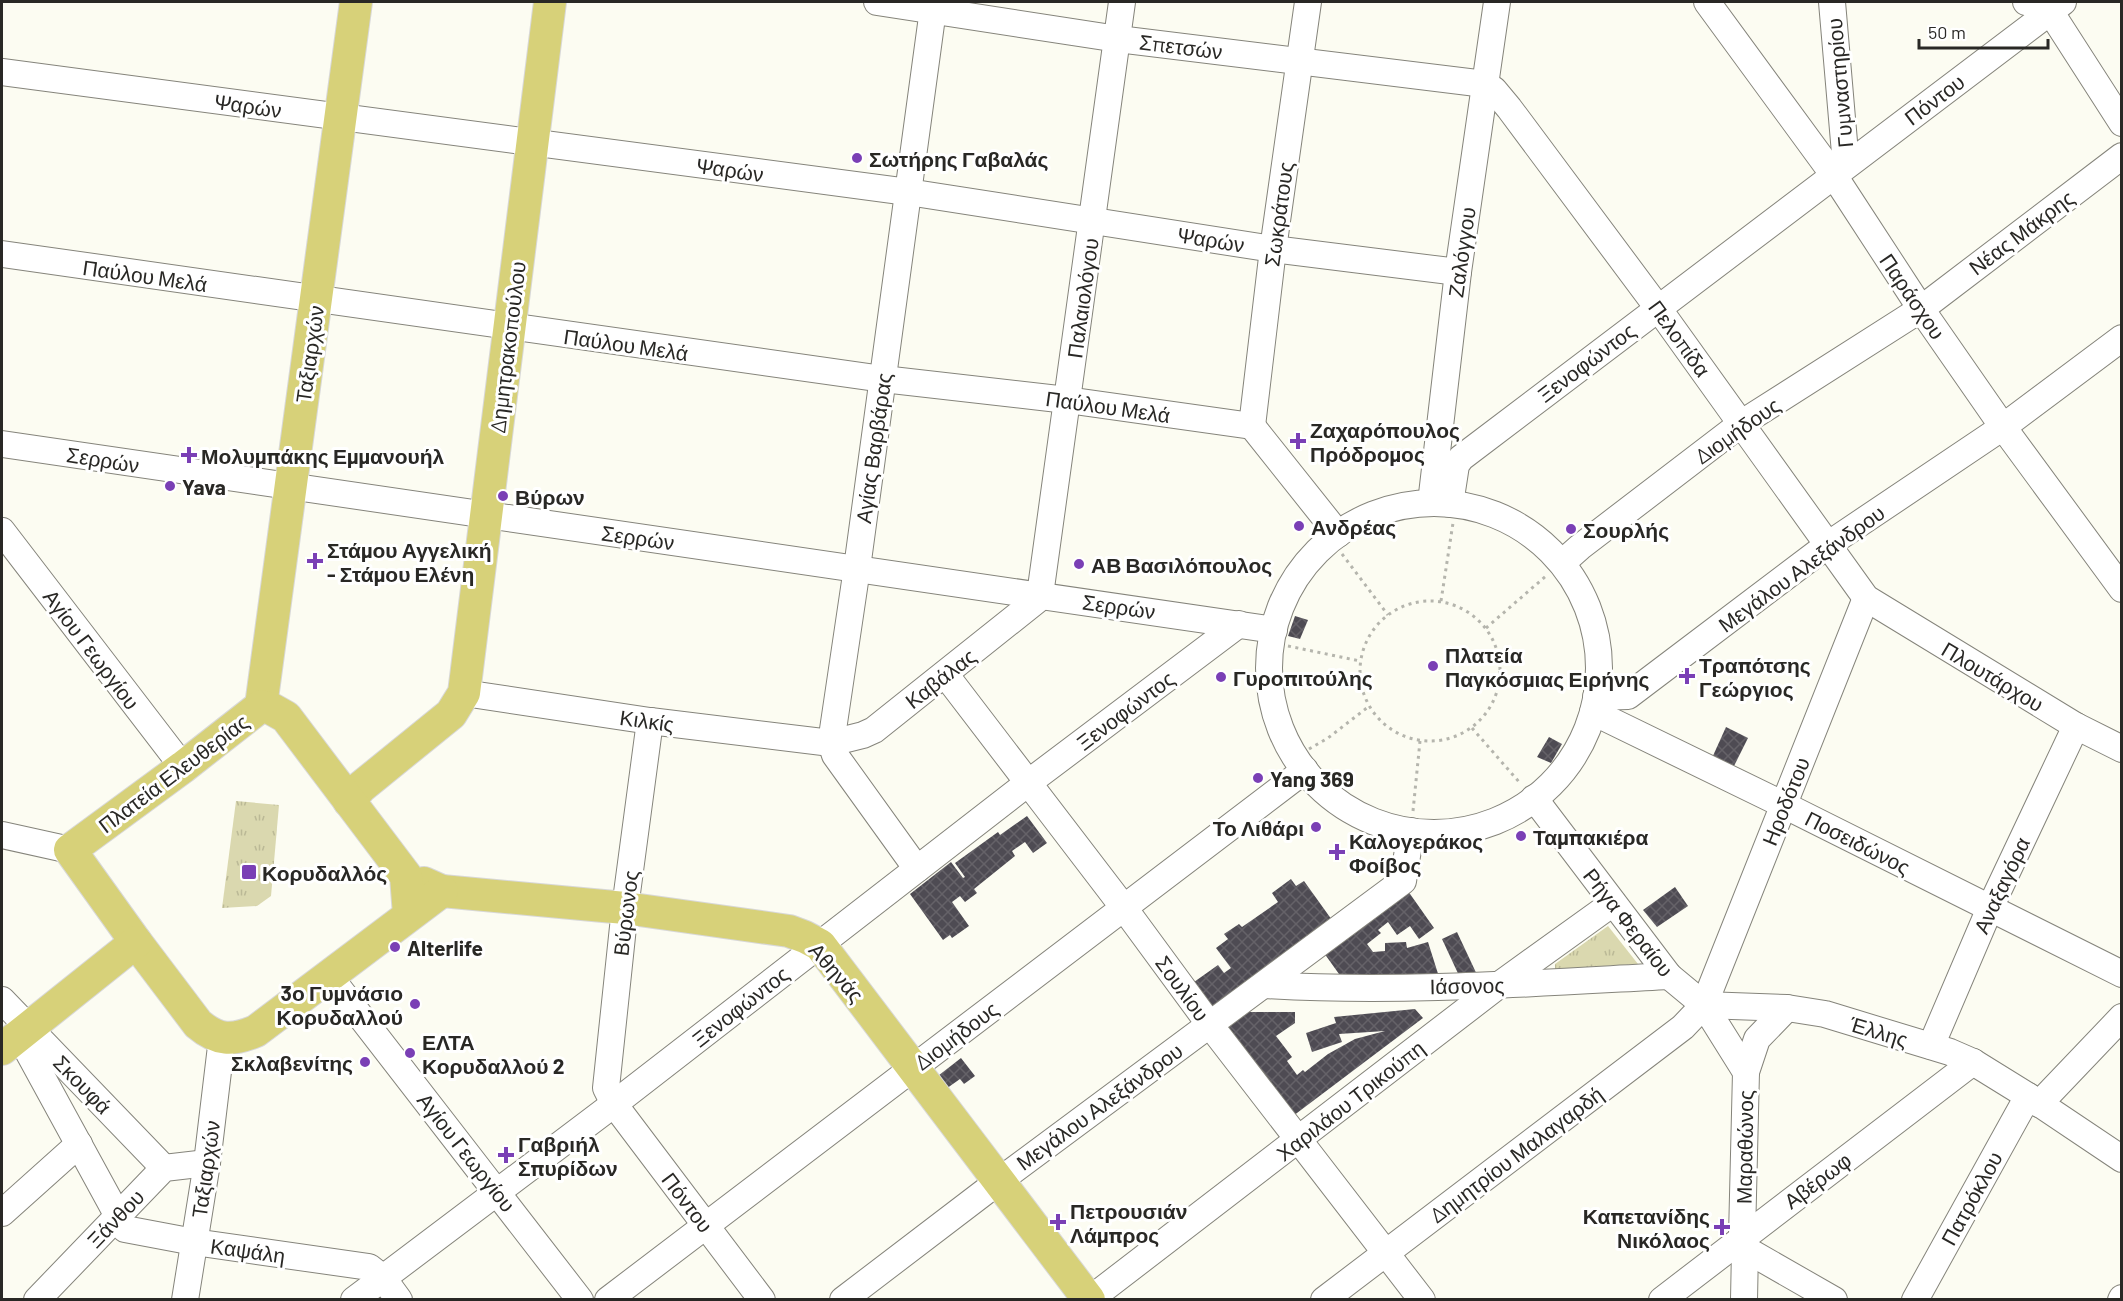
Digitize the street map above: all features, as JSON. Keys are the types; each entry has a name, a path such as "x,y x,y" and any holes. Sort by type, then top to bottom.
{"main road":[{"name":"Ταξιαρχών","path":"261,706 356,2"},
{"name":"Δημητρακοπούλου","path":"464,693 550,2"},
{"path":"349,801 361,787 451,714 464,693"},
{"name":"Πλατεία Ελευθερίας","path":"70,850 261,706 286,717 406,876"},
{"path":"70,850 198,1024 208,1032 222,1038 241,1037 256,1030 330,977 442,891"},
{"path":"406,876 409,915"},
{"name":"Αθηνάς","path":"406,876 442,891 626,908 789,931 820,945 1089,1299"},
{"path":"17,1037 136,942"}],"street":[{"name":"Σπετσών","path":"877,2 933,5 1118,39 1485,84"},
{"name":"Παλαιολόγου","path":"1040,595 1122,2"},
{"name":"Σωκράτους","path":"1252,426 1273,249 1308,2"},
{"name":"Ζαλόγγου","path":"1446,464 1458,272 1497,2"},
{"name":"Παράσχου","path":"1707,2 1840,169 1921,309 2003,427 2113,559 2121,589"},
{"name":"Γυμναστηρίου","path":"1832,2 1840,169"},
{"name":"Πόντου","path":"1840,169 2042,4"},
{"path":"2042,4 2121,123"},
{"name":"Αγίας Βαρβάρας","path":"831,743 933,5"},
{"name":"Ψαρών","path":"2,72 908,192 1273,249 1458,272"},
{"name":"Πελοπίδα","path":"1485,84 1494,90 1509,108 1658,308 1866,598"},
{"name":"Νέας Μάκρης","path":"1921,309 2121,156"},
{"name":"Ξενοφώντος","path":"1446,464 1461,458 1840,169"},
{"name":"Παύλου Μελά","path":"2,254 883,379 1067,400 1252,426"},
{"name":"Διομήδους","path":"1562,563 1742,423 1921,309"},
{"name":"Μεγάλου Αλεξάνδρου","path":"1596,699 1628,696 1828,544 2003,427 2121,338"},
{"path":"1252,426 1334,537"},
{"name":"Σερρών","path":"2,444 291,488 1239,624 1273,636"},
{"path":"1446,464 1446,504"},
{"path":"1446,504 1487,511 1515,524 1540,541 1562,563 1589,609 1596,635 1599,661 1596,699 1580,745 1560,774 1534,798 1512,813 1480,825 1437,832 1411,831 1386,825 1348,808 1322,788 1300,764 1284,736 1276,713 1270,674 1273,636 1280,609 1301,571 1334,537 1359,521 1382,512 1406,505 1446,504"},
{"name":"Αγίου Γεωργίου","path":"2,531 183,767"},
{"name":"Καβάλας","path":"831,743 874,730 1037,600 1040,595"},
{"name":"Πλουτάρχου","path":"1866,598 2076,726 2121,749"},
{"name":"Ηροδότου","path":"1704,1005 1866,598"},
{"name":"Ξενοφώντος","path":"354,1299 614,1104 1028,783 1239,624"},
{"name":"Σουλίου","path":"945,674 1422,1299"},
{"name":"Κιλκίς","path":"464,693 831,743"},
{"name":"Ποσειδώνος","path":"1596,699 1784,805 2121,974"},
{"name":"Βύρωνος","path":"614,1104 606,1088 650,720"},
{"name":"Αναξαγόρα","path":"1931,1046 1990,908 2076,726"},
{"path":"831,743 835,755 917,869"},
{"name":"Διομήδους","path":"608,1299 1124,908 1300,764"},
{"name":"Ρήγα Φεραίου","path":"1534,798 1668,976 1704,1005 1746,1071"},
{"name":"Μεγάλου Αλεξάνδρου","path":"843,1299 999,1180 1403,881 1411,831"},
{"path":"2,835 70,850"},
{"name":"Χαριλάου Τρικούπη","path":"1089,1299 1499,985 1613,903"},
{"name":"Ιάσονος","path":"1265,985 1318,988 1499,985 1668,976"},
{"name":"Αγίου Γεωργίου","path":"330,977 580,1299"},
{"name":"Σκουφά","path":"2,1000 17,1037 117,1215"},
{"name":"Έλλης","path":"1704,1005 1786,1008 1826,1014 1931,1046 1973,1062 2121,1159"},
{"name":"Δημητρίου Μαλαγαρδή","path":"1324,1299 1683,1027 1704,1005"},
{"name":"Μαραθώνος","path":"1744,1299 1746,1071 1756,1039 1786,1008"},
{"name":"Πατρόκλου","path":"1915,1299 2033,1100 2121,1017"},
{"name":"Σκουφά","path":"17,1037 164,1168"},
{"name":"Ταξιαρχών","path":"185,1299 207,1163 222,1038"},
{"name":"Αβέρωφ","path":"1662,1299 1744,1242 1973,1062"},
{"name":"Πόντου","path":"614,1104 762,1299"},
{"path":"2,1213 79,1144"},
{"path":"164,1168 207,1163"},
{"name":"Ξάνθου","path":"37,1299 164,1168"},
{"name":"Καψάλη","path":"117,1215 125,1229 194,1242 369,1267 383,1278"},
{"path":"1744,1242 1834,1299"},
{"path":"383,1278 399,1299"}],"path":[{"path":"1440,601 1446,504"},
{"path":"1334,537 1388,615"},
{"path":"1486,628 1562,563"},
{"path":"1422,601 1440,601 1458,606 1473,615 1486,628 1496,644 1500,663 1500,681 1495,699 1485,715 1472,728 1456,737 1438,741 1420,741 1402,736 1386,727 1368,707 1360,680 1360,661 1365,644 1374,627 1388,615 1404,606 1422,601"},
{"path":"1273,636 1360,661"},
{"path":"1500,681 1596,699"},
{"path":"1300,764 1328,738 1368,707"},
{"path":"1472,728 1534,798"},
{"path":"1411,831 1420,741"}],"green space":[{"path":"236,801 279,805 271,896 257,906 222,908"},
{"path":"1608,926 1638,964 1555,969 1555,964"}],"building":[{"path":"1295,616 1308,620 1300,639 1288,636"},
{"path":"1726,727 1748,738 1733,768 1712,758"},
{"path":"1549,737 1562,744 1551,763 1537,757"},
{"path":"1027,816 1047,843 1033,853 1025,842 1012,851 1015,856 974,889 977,893 965,902 960,896 952,902 969,926 952,938 950,935 943,940 910,894 951,862 963,878 965,877 955,863 998,832 1000,835"},
{"path":"1291,879 1296,886 1304,881 1337,927 1211,1019 1187,987 1218,965 1224,973 1231,968 1216,948 1228,939 1224,934 1239,924 1242,927 1278,902 1272,893"},
{"path":"1675,887 1688,906 1657,927 1643,910"},
{"path":"1408,891 1434,928 1419,939 1410,926 1397,935 1388,922 1378,930 1381,933 1367,944 1373,952 1385,951 1385,943 1406,942 1407,948 1428,942 1440,980 1344,981 1324,953"},
{"path":"1457,932 1479,979 1462,982 1442,939"},
{"path":"1415,1009 1423,1018 1293,1116 1224,1027 1244,1012 1295,1012 1295,1023 1276,1036 1292,1057 1287,1061 1297,1075 1355,1039 1385,1031 1339,1034 1342,1042 1312,1052 1306,1033 1336,1023 1334,1017"},
{"path":"961,1058 975,1076 964,1084 960,1079 943,1091 934,1079"}],"place":[{"name":"Σωτήρης Γαβαλάς","path":"857,158"},
{"name":"Ζαχαρόπουλος Πρόδρομος","path":"1298,441"},
{"name":"Μολυμπάκης Εμμανουήλ","path":"189,455"},
{"name":"Yava","path":"170,486"},
{"name":"Βύρων","path":"503,496"},
{"name":"Ανδρέας","path":"1299,526"},
{"name":"Σουρλής","path":"1571,529"},
{"name":"Στάμου Αγγελική - Στάμου Ελένη","path":"315,561"},
{"name":"ΑΒ Βασιλόπουλος","path":"1079,564"},
{"name":"Πλατεία Παγκόσμιας Ειρήνης","path":"1433,666"},
{"name":"Τραπότσης Γεώργιος","path":"1687,676"},
{"name":"Γυροπιτούλης","path":"1221,677"},
{"name":"Yang 369","path":"1258,778"},
{"name":"Το Λιθάρι","path":"1316,827"},
{"name":"Ταμπακιέρα","path":"1521,836"},
{"name":"Καλογεράκος Φοίβος","path":"1337,852"},
{"name":"Κορυδαλλός","path":"249,872"},
{"name":"Alterlife","path":"395,947"},
{"name":"3ο Γυμνάσιο Κορυδαλλού","path":"415,1004"},
{"name":"ΕΛΤΑ Κορυδαλλού 2","path":"410,1053"},
{"name":"Σκλαβενίτης","path":"365,1062"},
{"name":"Γαβριήλ Σπυρίδων","path":"506,1155"},
{"name":"Πετρουσιάν Λάμπρος","path":"1058,1222"},
{"name":"Καπετανίδης Νικόλαος","path":"1722,1227"}]}
